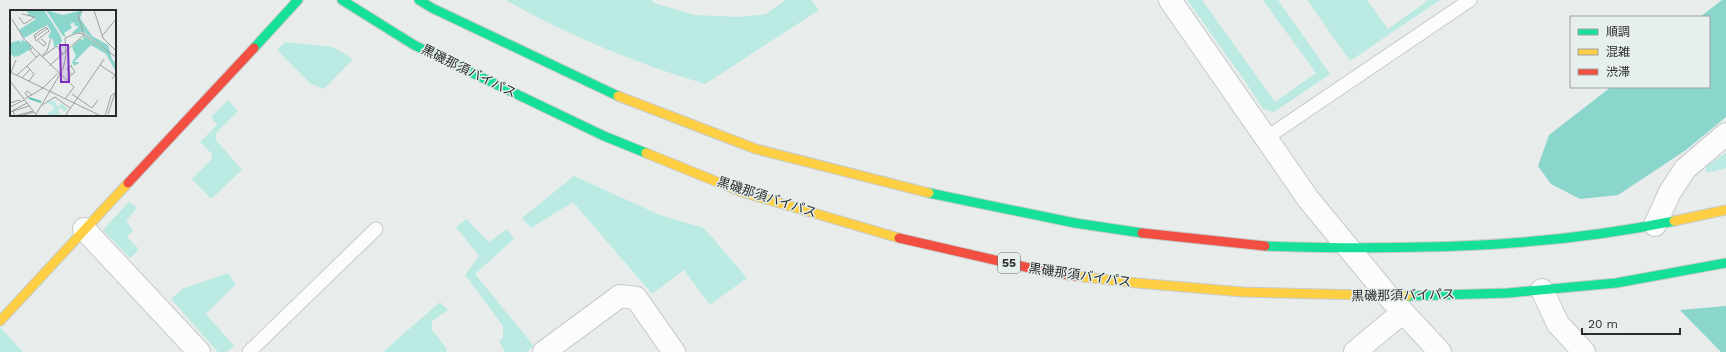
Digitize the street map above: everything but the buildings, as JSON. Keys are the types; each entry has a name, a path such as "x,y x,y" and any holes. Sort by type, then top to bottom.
{"main road":[{"path":"0,321 298,0"},
{"name":"黒磯那須バイパス","path":"342,0 414,45 604,136 742,192 917,243 1047,272 1137,283 1396,305 1616,282 1726,262"},
{"path":"419,0 432,8 620,97 756,149 930,193 1075,223 1164,236 1253,245 1349,249 1469,245 1569,238 1655,226 1726,210"}],"street":[{"path":"1170,0 1309,200 1396,305 1440,352"},
{"path":"1655,226 1670,192 1685,169 1726,134"},
{"path":"84,229 199,352"},
{"path":"1542,290 1558,324 1584,352"},
{"path":"544,352 620,296 636,298 674,352"},
{"path":"1355,352 1396,305"}],"lane":[{"path":"1266,138 1470,0"},
{"path":"249,352 376,229"}],"shaded area":[{"path":"506,0 652,0 654,3 695,15 740,17 766,14 786,0 811,0 819,10 705,84 603,48 578,37"},
{"path":"1187,0 1202,0 1275,102 1316,73 1263,0 1278,0 1330,74 1274,112 1263,109"},
{"path":"1307,0 1367,0 1388,29 1427,1 1426,0 1440,0 1350,61"},
{"path":"1722,0 1726,0 1726,117 1686,150 1618,195 1580,199 1551,184 1538,166 1549,135 1610,88 1710,88 1710,16 1701,16"},
{"path":"285,42 333,47 353,59 324,89 311,84 277,50"},
{"path":"228,100 238,111 216,133 216,140 242,170 211,199 192,179 212,159 212,154 200,142 217,125 211,117"},
{"path":"1726,153 1726,168 1706,173 1706,166"},
{"path":"574,176 660,215 704,228 747,278 710,305 684,270 652,294 573,202 531,228 522,218"},
{"path":"129,202 137,208 126,221 133,230 127,237 139,249 130,258 103,230"},
{"path":"466,219 489,242 507,229 514,239 475,274 534,346 526,352 505,352 499,341 503,338 503,326 465,275 479,256 456,227"},
{"path":"228,273 236,284 206,314 234,346 227,352 218,352 171,299 182,289"},
{"path":"440,302 448,310 432,321 432,330 447,349 446,352 383,352"},
{"path":"1726,306 1726,352 1721,352 1680,310"},
{"path":"0,327 23,352 0,352"}],"traffic: fast":[{"path":"254,48 298,0"},
{"path":"342,0 414,45 604,136 646,153"},
{"path":"419,0 432,8 618,96"},
{"path":"929,193 1075,223 1142,233"},
{"path":"1265,246 1367,248 1470,246 1573,237 1674,221"},
{"path":"1407,296 1508,293 1616,283 1726,263"}],"traffic: slow":[{"path":"618,96 756,149 929,193"},
{"path":"646,153 742,192 899,238"},
{"path":"0,321 128,183"},
{"path":"1674,221 1726,210"},
{"path":"1076,276 1243,292 1407,296"}],"traffic: jam":[{"path":"128,183 254,48"},
{"path":"1142,233 1265,246"},
{"path":"899,238 1047,272 1076,276"}]}
